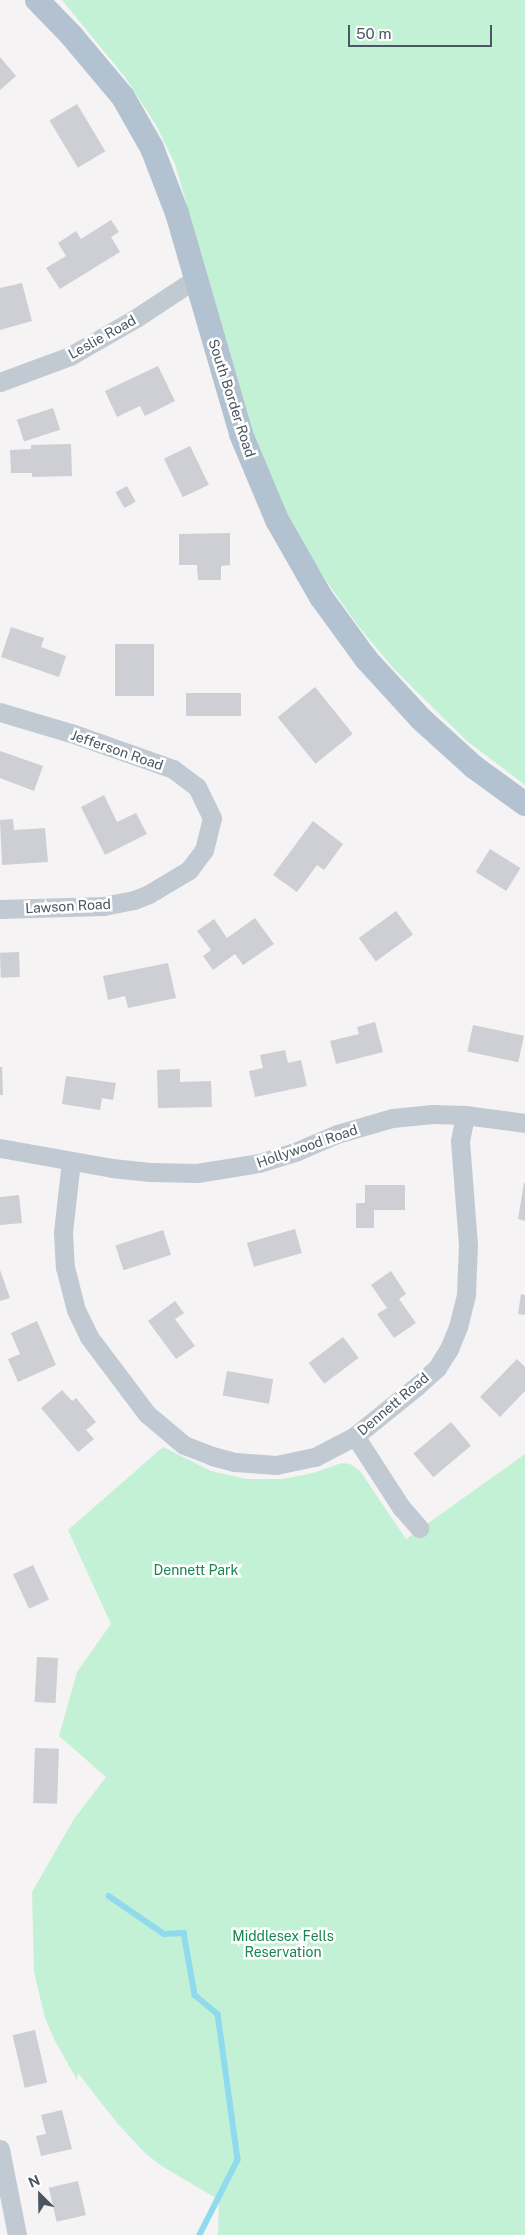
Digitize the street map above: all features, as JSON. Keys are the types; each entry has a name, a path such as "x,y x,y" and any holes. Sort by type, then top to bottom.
{"main road":[{"name":"South Border Road","path":"37,0 71,35 123,97 152,148 177,213 241,434 277,520 321,597 366,659 421,718 474,767 525,804"}],"street":[{"name":"Leslie Road","path":"0,382 70,356 136,318 196,278"},
{"name":"Jefferson Road","path":"0,712 71,733 173,770 197,787 212,818"},
{"name":"Lawson Road","path":"0,909 104,906 134,900 149,894 189,870 204,850 212,818"},
{"name":"Hollywood Road","path":"0,1148 71,1161 150,1172 214,1171 277,1158 337,1134 385,1120 428,1114 464,1115 525,1123"},
{"name":"Dennett Road","path":"71,1161 63,1244 67,1278 76,1310 90,1338 139,1405 158,1425 184,1445 224,1460 253,1465 276,1465 315,1457 355,1436 396,1404 437,1368 449,1349 458,1327 466,1294 467,1262 461,1150 464,1115"},
{"path":"355,1436 401,1506 418,1528"},
{"path":"0,2148 17,2235"}],"green space":[{"path":"62,0 525,0 525,785 467,741 395,670 359,627 327,582 283,510 256,442 175,164 156,125 125,77"},
{"name":"Middlesex Fells Reservation","path":"163,1447 211,1471 247,1479 282,1479 313,1473 342,1463 350,1464 360,1471 406,1539 525,1454 525,2235 218,2235 219,2200 160,2165 145,2153 117,2123 78,2073 77,2080 55,2041 45,2018 34,1972 32,1892 74,1819 106,1777 59,1736 77,1672 111,1624 68,1530"}],"building":[{"path":"0,57 16,76 0,90"},
{"path":"77,104 105,151 78,168 50,120"},
{"path":"111,220 119,232 111,237 120,252 60,289 46,268 66,256 58,243 76,231 81,239"},
{"path":"22,283 32,321 0,330 0,288"},
{"path":"158,366 175,401 145,416 140,406 117,417 105,391"},
{"path":"53,408 60,430 24,442 17,420"},
{"path":"71,444 72,476 32,477 32,473 11,473 10,450 31,449 31,445"},
{"path":"190,446 209,485 183,497 164,459"},
{"path":"127,486 136,502 124,508 116,492"},
{"path":"230,533 230,565 221,566 221,580 198,580 197,565 179,565 179,534"},
{"path":"11,627 44,638 41,647 66,656 59,677 1,657"},
{"path":"115,644 154,644 154,696 115,696"},
{"path":"315,687 353,734 315,764 278,717"},
{"path":"186,693 241,693 241,716 186,716"},
{"path":"0,751 43,766 34,791 0,778"},
{"path":"104,795 117,822 136,813 147,834 105,855 81,807"},
{"path":"13,819 14,830 45,828 48,862 2,865 0,820"},
{"path":"313,821 343,844 324,870 317,865 297,892 273,875"},
{"path":"490,849 521,868 506,891 476,872"},
{"path":"396,911 413,934 376,961 359,938"},
{"path":"255,918 274,944 243,965 235,954 213,970 203,956 211,950 197,931 214,919 227,938"},
{"path":"19,952 20,977 1,978 0,953"},
{"path":"168,963 176,998 128,1008 125,996 108,1000 103,976"},
{"path":"375,1022 383,1052 336,1064 330,1041 359,1034 357,1027"},
{"path":"473,1025 524,1036 518,1062 467,1051"},
{"path":"285,1050 288,1063 301,1060 307,1086 255,1097 249,1071 263,1068 260,1055"},
{"path":"0,1067 2,1067 3,1095 0,1095"},
{"path":"180,1069 180,1082 211,1081 212,1107 158,1108 157,1070"},
{"path":"66,1076 116,1083 113,1100 102,1098 100,1110 62,1104"},
{"path":"525,1183 525,1221 518,1219"},
{"path":"365,1185 405,1185 405,1210 374,1210 374,1228 356,1228 356,1203 365,1203"},
{"path":"19,1195 22,1223 0,1225 0,1197"},
{"path":"295,1229 302,1253 254,1267 247,1243"},
{"path":"163,1230 171,1255 123,1270 115,1245"},
{"path":"0,1270 10,1298 0,1301"},
{"path":"391,1271 406,1294 399,1299 416,1323 394,1338 377,1314 387,1308 371,1285"},
{"path":"521,1294 525,1295 525,1315 518,1314"},
{"path":"175,1301 184,1313 175,1319 195,1346 176,1359 148,1321"},
{"path":"37,1321 56,1365 18,1382 8,1359 20,1354 11,1333"},
{"path":"343,1337 359,1358 324,1384 309,1363"},
{"path":"517,1359 525,1367 525,1391 500,1417 480,1397"},
{"path":"227,1371 273,1379 269,1404 223,1396"},
{"path":"62,1390 72,1401 76,1398 96,1422 86,1430 94,1439 78,1452 41,1408"},
{"path":"451,1422 471,1446 433,1477 413,1453"},
{"path":"33,1565 49,1599 29,1609 13,1574"},
{"path":"37,1657 58,1658 56,1703 35,1702"},
{"path":"35,1748 59,1749 57,1804 33,1803"},
{"path":"35,2030 47,2083 25,2088 13,2035"},
{"path":"62,2110 72,2149 41,2156 36,2136 46,2134 41,2115"},
{"path":"78,2181 86,2215 57,2222 49,2188"}],"waterway":[{"path":"109,1896 164,1934 184,1933 195,1995 218,2014 238,2160 200,2235"}],"park label":[{"name":"Dennett Park","path":"196,1570"}]}
